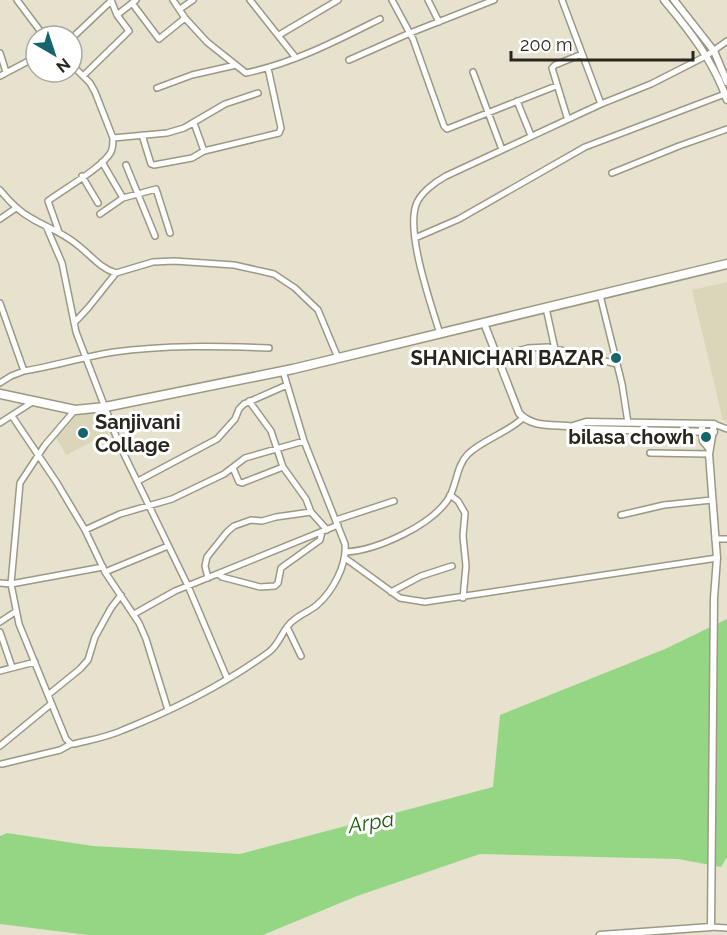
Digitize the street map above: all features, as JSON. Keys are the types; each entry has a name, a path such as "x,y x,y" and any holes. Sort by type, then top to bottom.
{"main road":[{"path":"0,394 75,410 105,407 284,371 727,264"}],"street":[{"path":"17,0 35,24"},
{"path":"84,26 111,0 117,15 129,31 84,75"},
{"path":"173,0 207,42 246,73 296,58 380,19"},
{"path":"180,9 193,0"},
{"path":"250,0 296,58"},
{"path":"279,35 338,0"},
{"path":"392,0 410,33 446,128 454,128 487,112 556,86"},
{"path":"428,0 439,22"},
{"path":"349,60 494,0"},
{"path":"562,0 601,104"},
{"path":"415,238 459,219 585,147 726,97 706,56 691,32 664,0"},
{"path":"674,0 714,51 727,82"},
{"path":"117,15 134,2 159,39 186,18"},
{"path":"440,334 415,238 416,205 420,197 438,181 601,104 651,84 706,56 727,41"},
{"path":"0,52 3,74 24,63"},
{"path":"567,117 552,72 553,66 582,54"},
{"path":"157,88 192,75 236,65"},
{"path":"142,135 151,164 154,165 192,158 204,151 281,131 268,68"},
{"path":"473,72 501,147"},
{"path":"59,232 48,201 102,162 111,151 113,138 95,92 84,77"},
{"path":"113,138 167,133 194,123 225,104 258,93"},
{"path":"517,101 530,134"},
{"path":"194,123 204,151"},
{"path":"612,173 727,129"},
{"path":"102,162 123,198"},
{"path":"126,165 155,236"},
{"path":"82,176 98,203"},
{"path":"100,214 123,198 156,189 170,232"},
{"path":"0,190 16,208 76,243 102,266 116,273"},
{"path":"0,219 16,208"},
{"path":"46,226 62,263 74,323 85,357 119,444 188,586 227,678"},
{"path":"74,323 116,273 153,262 234,265 274,274 295,288 318,310 338,358"},
{"path":"600,295 617,364 628,423"},
{"path":"0,303 24,371"},
{"path":"546,308 555,349"},
{"path":"484,323 519,413 533,423 584,429 702,427 714,424 727,429"},
{"path":"0,383 24,371 85,357 150,348 215,346 269,348"},
{"path":"496,357 538,347 617,364"},
{"path":"2,764 60,750 71,744 121,731 168,710 227,678 276,646 293,620 323,599 341,570 345,544 304,441 284,371"},
{"path":"138,481 217,439 235,419 241,407 249,401 287,385"},
{"path":"0,423 34,401"},
{"path":"249,401 271,431 283,467 306,499 311,513 325,531"},
{"path":"71,744 51,704 15,612 11,584 20,483 38,455 75,410"},
{"path":"12,416 85,530 104,569 135,614 146,639 168,710"},
{"path":"345,555 400,537 443,506 450,495 464,459 470,452 511,428 523,418"},
{"path":"573,426 586,422 702,427 714,432 727,429"},
{"path":"711,927 714,598 717,558 709,451 714,424"},
{"path":"702,427 703,441 709,451"},
{"path":"85,530 110,518 172,499 224,474 245,458 304,441"},
{"path":"650,453 709,451"},
{"path":"233,468 239,482 242,483 283,467"},
{"path":"450,495 458,501 465,513 463,536 466,566 463,598"},
{"path":"621,514 664,505 712,500"},
{"path":"135,614 165,596 394,501"},
{"path":"208,578 205,566 207,557 226,532 234,526 251,520 262,521 311,513"},
{"path":"219,574 222,577 255,586 275,586 278,583 281,568 320,540 325,531"},
{"path":"715,539 727,539"},
{"path":"0,583 11,584 104,569 168,546"},
{"path":"345,555 391,592 411,602 463,598 717,558"},
{"path":"391,592 411,580 452,566"},
{"path":"48,695 88,660 98,630 121,594"},
{"path":"0,622 15,612"},
{"path":"287,627 302,656"},
{"path":"0,632 12,667"},
{"path":"0,671 35,662"},
{"path":"0,746 51,704"},
{"path":"600,935 711,927 727,928"}],"shaded area":[{"path":"727,282 727,420 723,420 692,290"},
{"name":"Sanjivani Collage","path":"101,410 111,432 66,455 55,436 69,414"}],"water":[{"name":"Arpa","path":"727,619 727,857 721,867 678,859 480,854 357,896 263,935 88,935 0,924 0,836 7,833 93,846 240,854 493,787 500,715 665,649"}],"place":[{"name":"SHANICHARI BAZAR","path":"616,358"},
{"name":"Sanjivani Collage","path":"83,433"},
{"name":"bilasa chowh","path":"706,437"}]}
